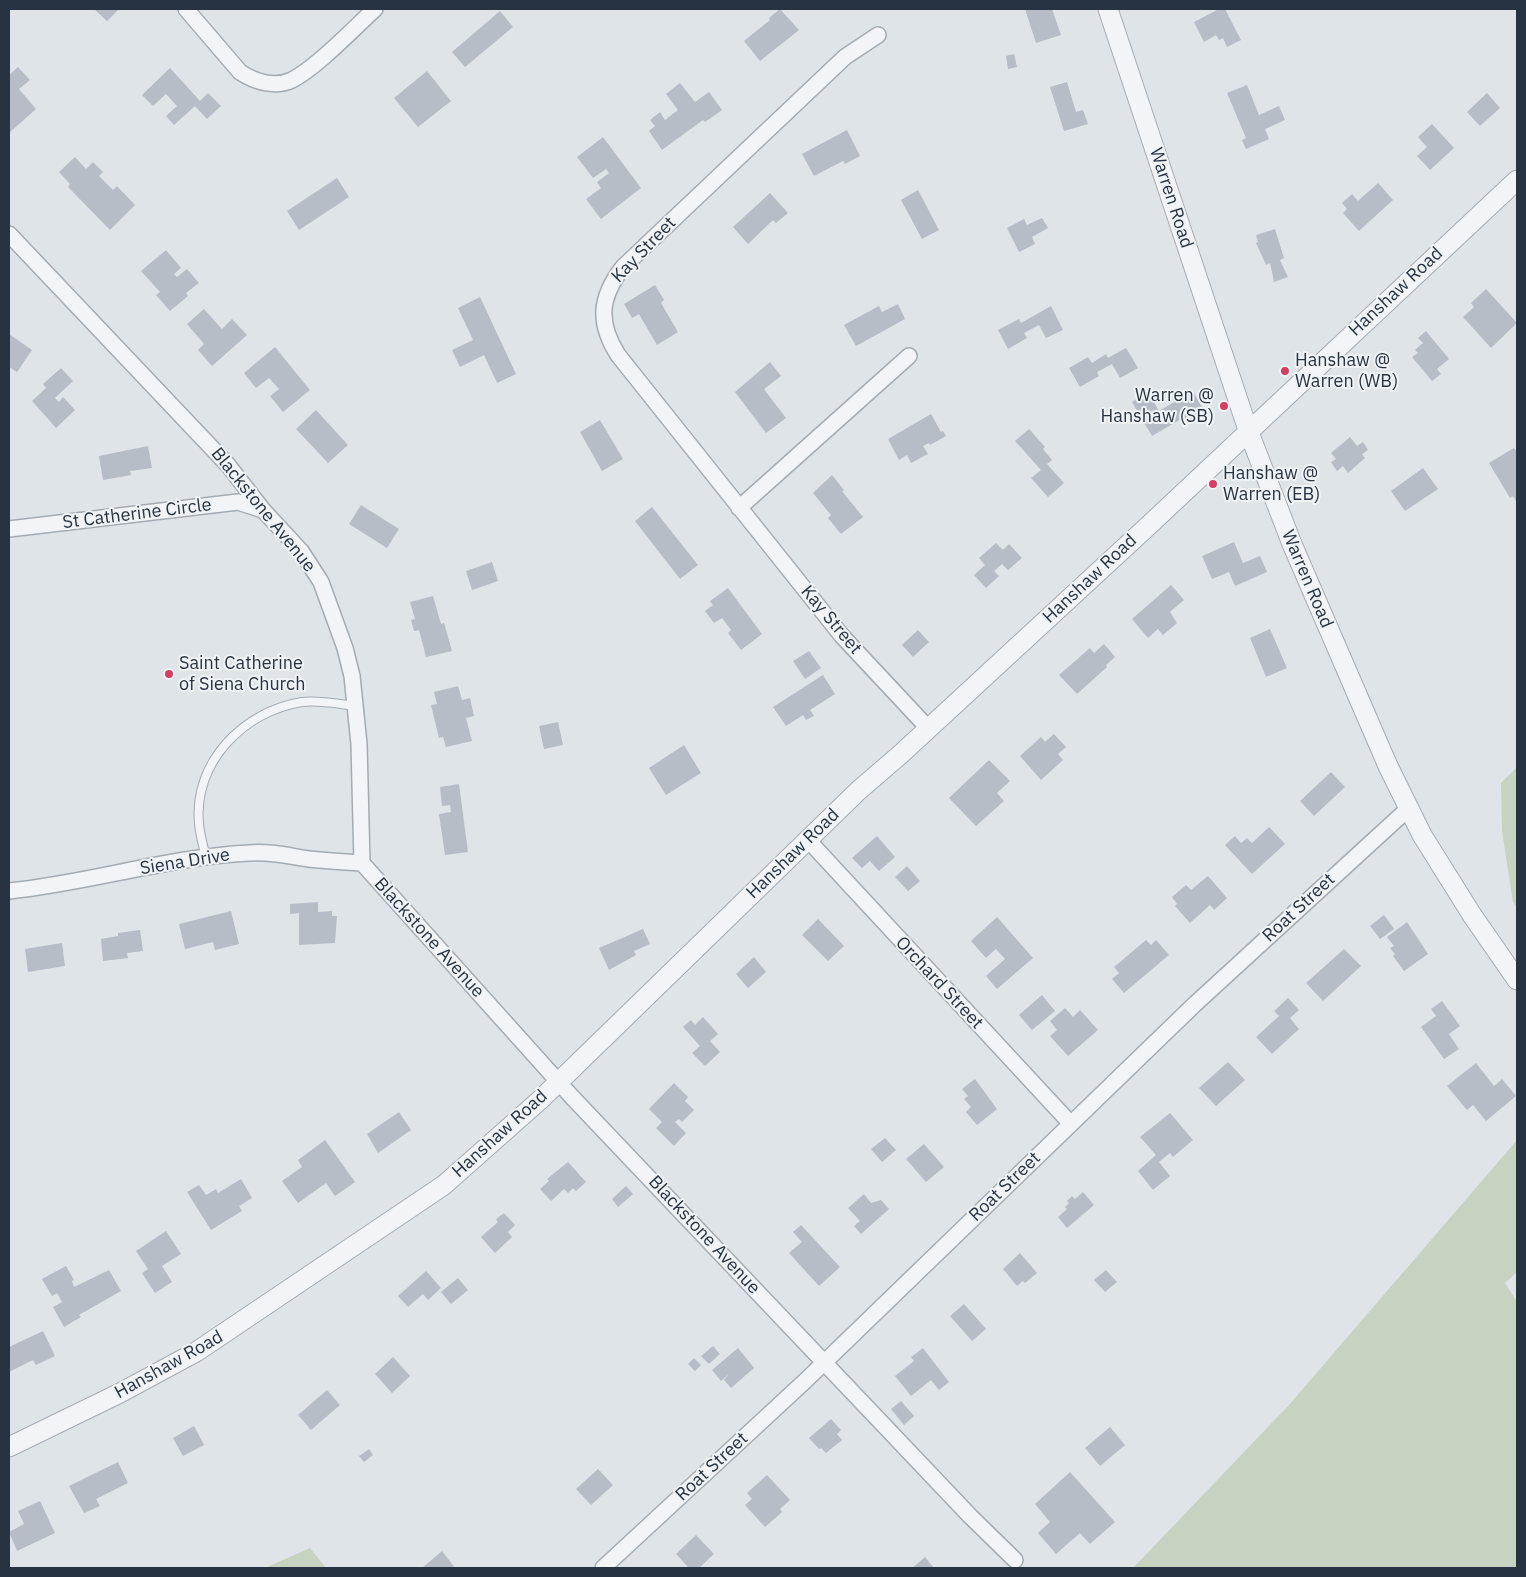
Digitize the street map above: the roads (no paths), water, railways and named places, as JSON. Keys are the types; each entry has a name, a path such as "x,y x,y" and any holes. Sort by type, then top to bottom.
{"street":[{"path":"186,9 240,72 249,78 270,84 291,80 306,71 375,9"},
{"name":"Warren Road","path":"1108,9 1248,430 1320,612 1388,766 1422,835 1472,915 1517,980"},
{"name":"Kay Street","path":"878,35 845,57 623,267 608,289 604,317 610,343 739,508 842,636 928,728"},
{"name":"Hanshaw Road","path":"9,1447 129,1388 196,1352 444,1185 559,1082 808,840 1147,527 1248,430 1517,180"},
{"name":"Blackstone Avenue","path":"9,234 228,465 263,510 301,551 321,582 345,648 356,706 359,744 362,863 559,1082 970,1516 1015,1560"},
{"path":"739,508 909,356"},
{"name":"St Catherine Circle","path":"9,529 238,502 263,510"},
{"name":"Roat Street","path":"603,1568 824,1362 1195,1004 1409,808"},
{"name":"Orchard Street","path":"808,840 1071,1124"},
{"name":"Siena Drive","path":"9,892 41,888 206,857 249,852 362,863"}],"lane":[{"path":"206,857 198,823 202,788 216,755 239,729 269,710 304,702 356,706"}],"place":[{"name":"Hanshaw @ Warren (WB)","path":"1285,371"},
{"name":"Warren @ Hanshaw (SB)","path":"1224,406"},
{"name":"Hanshaw @ Warren (EB)","path":"1213,484"},
{"name":"Saint Catherine of Siena Church","path":"169,674"}]}
